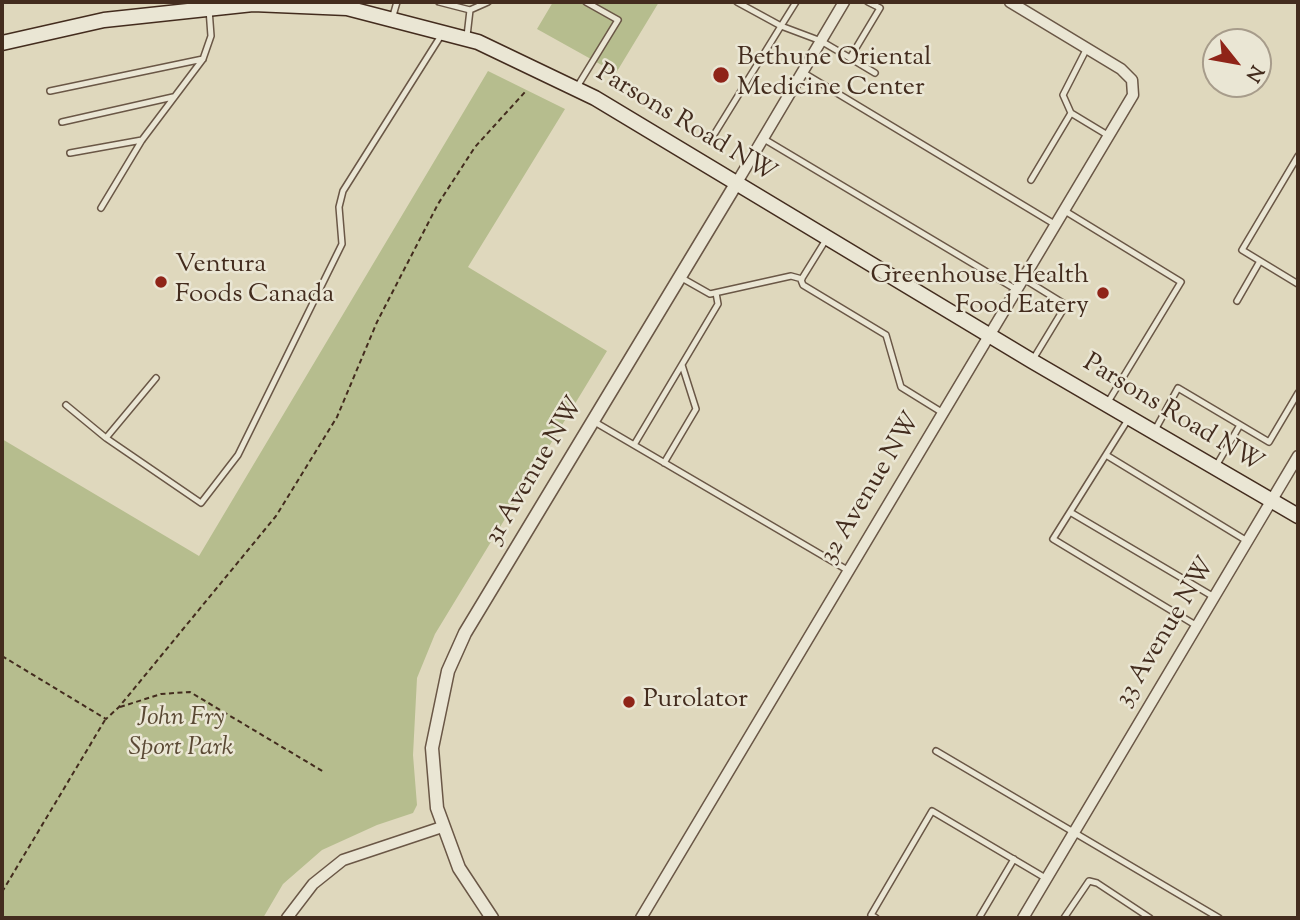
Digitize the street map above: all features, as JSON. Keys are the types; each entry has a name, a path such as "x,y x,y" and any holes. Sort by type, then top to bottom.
{"main road":[{"name":"Parsons Road NW","path":"2,43 104,20 208,6 253,3 347,5 466,38 507,54 577,88 1032,361 1298,516"},
{"name":"Parsons Road NW","path":"1275,505 1298,524"}],"street":[{"name":"31 Avenue NW","path":"492,918 465,880 442,827 437,808 432,748 448,671 465,633 844,2"},
{"path":"1010,2 1087,48"},
{"name":"32 Avenue NW","path":"641,918 1133,95 1132,80 1121,69 1087,48"},
{"name":"33 Avenue NW","path":"1023,918 1247,541 1275,505 1298,456"},
{"path":"287,918 313,884 343,860 442,827"}],"lane":[{"path":"392,19 397,2"},
{"path":"439,2 470,10 488,2"},
{"path":"577,88 618,20 586,2"},
{"path":"737,2 781,26 821,41 875,74"},
{"path":"715,133 796,2"},
{"path":"868,2 880,8"},
{"path":"850,58 884,2"},
{"path":"101,208 142,140 203,59 211,36 208,6"},
{"path":"466,38 470,10"},
{"path":"66,405 106,438 201,503 237,455 342,244 339,207 343,191 443,32"},
{"path":"1087,48 1063,95 1071,113 1109,136"},
{"path":"50,91 203,59"},
{"path":"802,72 1056,225"},
{"path":"62,122 173,97"},
{"path":"1031,180 1071,113"},
{"path":"763,138 1017,290"},
{"path":"70,153 142,140"},
{"path":"1298,156 1242,250 1298,284"},
{"path":"1064,211 1181,282 1107,405"},
{"path":"802,279 827,238"},
{"path":"1237,300 1260,261"},
{"path":"680,278 706,293 791,276 802,279"},
{"path":"802,279 805,287 886,335 901,387 943,413"},
{"path":"1024,279 1066,305 1032,361"},
{"path":"634,445 718,304 716,293"},
{"path":"664,463 696,409 682,365"},
{"path":"106,438 156,378"},
{"path":"1153,432 1178,388 1269,442 1298,393"},
{"path":"1129,418 1053,540 1197,626"},
{"path":"593,421 849,571"},
{"path":"1214,468 1240,425"},
{"path":"1106,455 1247,541"},
{"path":"1070,512 1214,597"},
{"path":"936,751 1219,918"},
{"path":"876,918 871,915 932,811 1047,879"},
{"path":"979,918 1014,859"},
{"path":"1064,918 1089,881 1097,883 1150,918"}],"path":[{"path":"2,892 106,719 283,506 337,417 377,321 438,204 475,147 525,92"},
{"path":"2,656 106,719"},
{"path":"116,709 152,696 190,692 324,772"}],"green space":[{"path":"553,2 659,2 616,73 537,29"},
{"name":"John Fry Sport Park","path":"488,71 565,109 468,267 607,351 435,634 417,678 413,755 417,805 413,813 377,825 322,850 283,884 263,918 2,918 2,439 199,556"}],"place":[{"name":"Bethune Oriental Medicine Center","path":"721,75"},
{"name":"Ventura Foods Canada","path":"161,282"},
{"name":"Greenhouse Health Food Eatery","path":"1103,293"},
{"name":"Purolator","path":"629,702"}]}
